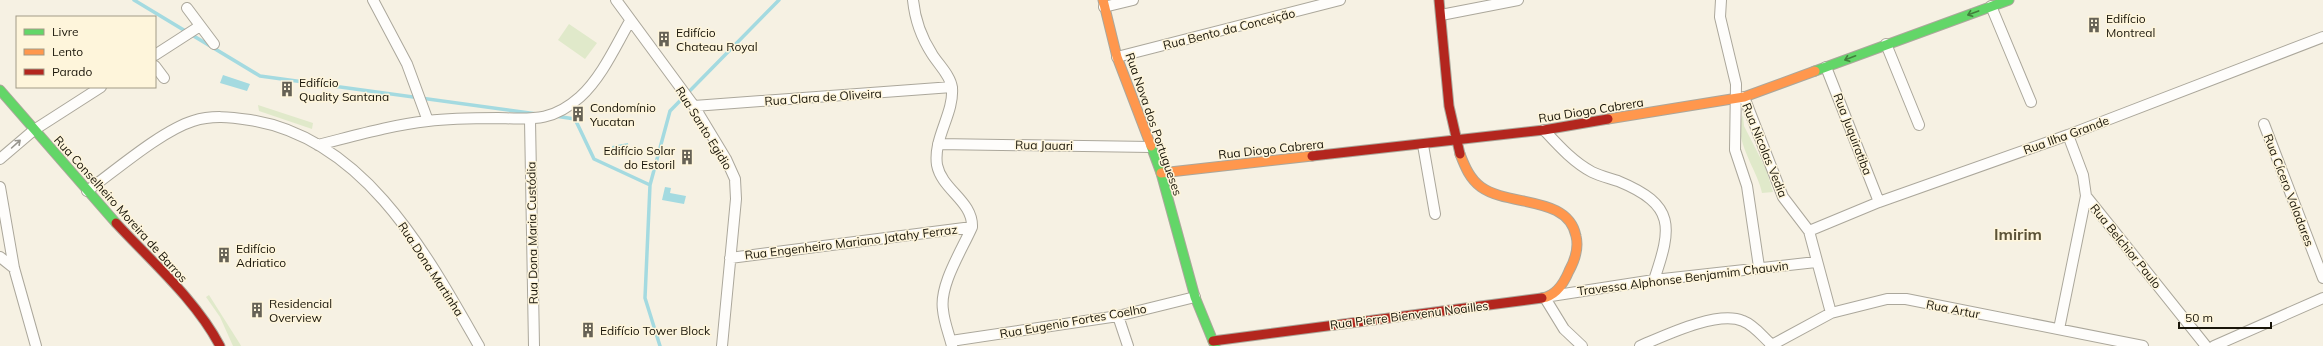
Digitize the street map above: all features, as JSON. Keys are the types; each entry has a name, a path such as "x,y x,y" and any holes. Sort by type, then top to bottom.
{"street":[{"path":"373,0 407,64 428,121"},
{"name":"Rua Santo Egidio","path":"616,0 694,106 726,159 734,179 736,199 722,346"},
{"path":"913,0 917,26 952,87 951,100 938,144 937,165 941,175 969,211 973,219 972,227 945,287 943,310 952,343"},
{"path":"1104,4 1133,0"},
{"name":"Rua Bento da Conceição","path":"1117,57 1340,0"},
{"path":"1439,0 1442,15 1446,87 1456,140 1466,169 1474,181 1483,189 1496,195 1553,210 1573,222 1577,233 1578,247 1573,264 1548,297 1564,329 1582,346"},
{"path":"1442,15 1518,0"},
{"path":"1721,0 1720,17 1740,98 1735,150 1747,186 1760,267"},
{"name":"Rua Diogo Cabrera","path":"1161,173 1544,130 1740,98 2009,0"},
{"name":"Rua Nova dos Portugueses","path":"1104,4 1117,57 1161,173 1195,297 1214,344"},
{"path":"1991,6 2031,102"},
{"path":"187,8 214,44"},
{"path":"318,145 389,127 428,121 499,118 530,120 545,117 564,108 581,96 597,75 630,20"},
{"path":"156,54 200,26"},
{"name":"Rua Ilha Grande","path":"1809,231 1879,202 2068,135 2323,37"},
{"path":"1886,44 1919,125"},
{"path":"156,67 164,78"},
{"name":"Rua Juquiratiba","path":"1826,67 1879,202"},
{"name":"Rua Clara de Oliveira","path":"694,106 952,87"},
{"path":"0,159 34,130 99,88"},
{"name":"Rua Conselheiro Moreira de Barros","path":"0,90 87,191 197,311 210,327 220,346"},
{"name":"Rua Nicolas Vedia","path":"1740,98 1784,197 1809,231 1816,262 1831,313"},
{"name":"Rua Dona Martinha","path":"87,191 168,133 191,121 206,117 226,117 261,122 287,129 318,145 355,173 387,204 416,241 479,346"},
{"name":"Rua Dona Maria Custódia","path":"530,120 534,346"},
{"name":"Rua Cícero Valadares","path":"2264,124 2323,278"},
{"path":"1544,130 1583,166 1637,190 1652,200 1660,210 1666,221 1667,235 1664,251 1654,280"},
{"name":"Rua Belchior Paulo","path":"2068,135 2083,175 2086,196 2206,346"},
{"name":"Rua Jauari","path":"938,144 1151,147"},
{"path":"1423,144 1435,214"},
{"path":"0,187 14,268 36,346"},
{"path":"2058,329 2086,196"},
{"name":"Rua Engenheiro Mariano Jatahy Ferraz","path":"730,258 972,227"},
{"path":"0,257 14,268"},
{"name":"Travessa Alphonse Benjamim Chauvin","path":"1548,297 1654,280 1760,267 1816,262"},
{"name":"Rua Eugenio Fortes Coelho","path":"952,343 1118,316 1195,297"},
{"name":"Rua Pierre Bienvenu Noailles","path":"1214,344 1548,297"},
{"path":"2214,346 2323,298"},
{"name":"Rua Artur","path":"1770,345 1831,313 1887,299 1906,299 2143,346"},
{"path":"1118,316 1128,346"},
{"path":"1640,346 1691,325 1727,318 1742,320 1751,326 1770,345"}],"green space":[{"path":"569,24 597,43 585,59 558,40"},
{"path":"258,105 313,123 312,129 259,111"},
{"path":"1743,115 1744,126 1766,169 1773,192 1762,193 1760,184 1746,154 1740,133 1740,124"},
{"path":"209,295 241,346 233,346 220,317 206,297"}],"water":[{"path":"223,75 250,84 247,91 220,83"},
{"path":"628,143 629,152 614,154 612,146"},
{"path":"665,187 671,188 670,193 686,196 684,204 662,200"}],"waterway":[{"path":"134,0 260,76 537,114"},
{"path":"660,346 645,298 650,185 670,111 779,0"},
{"path":"555,116 575,119 594,159 650,185"}],"traffic: fast":[{"path":"1815,71 2009,0"},
{"path":"0,90 116,223"},
{"path":"1151,146 1161,173 1195,297 1215,346"}],"traffic: slow":[{"path":"1103,0 1117,57 1151,146"},
{"path":"1608,119 1744,97 1815,71"},
{"path":"1460,154 1471,176 1481,187 1493,193 1550,208 1562,214 1571,223 1577,240 1577,249 1573,263 1565,280 1559,288 1551,295 1542,298"},
{"path":"1161,173 1312,156"}],"traffic: jam":[{"path":"1439,0 1449,106 1460,154"},
{"path":"1312,156 1544,130 1608,119"},
{"path":"116,223 186,297 199,313 220,346"},
{"path":"1213,341 1542,298"}],"place":[{"name":"Edifício Montreal","path":"2094,25"},
{"name":"Edifício Chateau Royal","path":"664,39"},
{"name":"Edifício Quality Santana","path":"287,89"},
{"name":"Condomínio Yucatan","path":"578,114"},
{"name":"Edifício Solar do Estoril","path":"687,157"},
{"name":"Edifício Adriatico","path":"224,255"},
{"name":"Residencial Overview","path":"257,310"},
{"name":"Edifício Tower Block","path":"588,330"}],"district":[{"name":"Imirim","path":"2018,234"}]}
